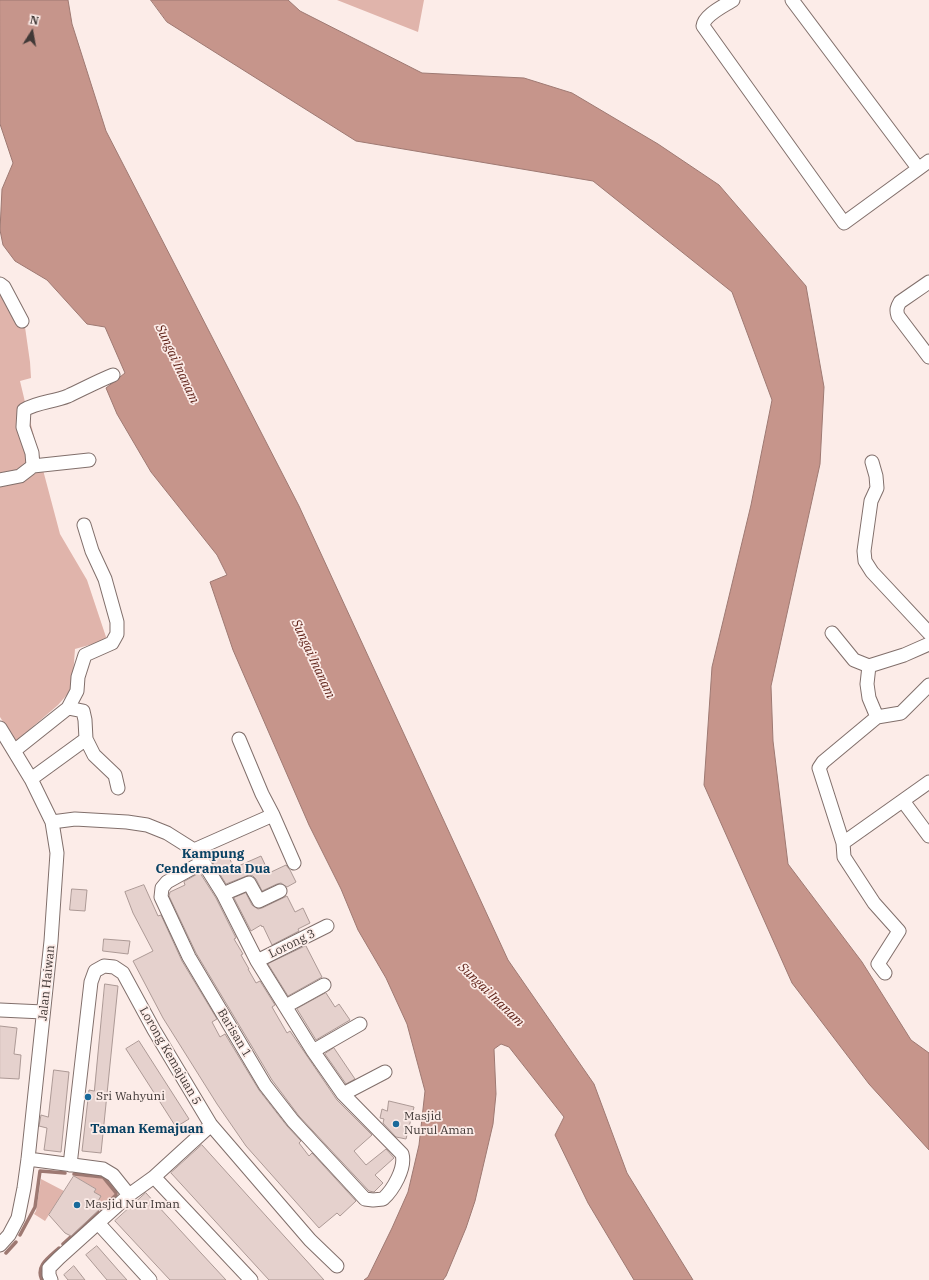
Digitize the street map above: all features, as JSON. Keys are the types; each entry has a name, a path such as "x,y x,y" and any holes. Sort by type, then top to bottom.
{"street":[{"path":"733,0 708,17 703,26 844,223 929,161"},
{"path":"792,0 918,168"},
{"path":"929,282 900,302 896,311 898,316 929,357"},
{"path":"0,284 4,287 22,321"},
{"path":"33,466 32,453 23,427 24,410 31,406 68,396 95,382 114,375"},
{"path":"0,480 20,476 33,466 89,460"},
{"path":"872,462 876,476 877,488 871,501 864,551 865,561 872,572 929,633"},
{"path":"14,751 68,708 77,691 78,677 85,655 112,643 118,634 118,622 84,525"},
{"path":"832,633 854,660 869,666 904,655 929,644"},
{"path":"869,666 866,684 869,698 878,717"},
{"path":"885,973 878,964 899,931 874,903 844,857 843,843 819,768 823,762 878,717 901,713 929,685"},
{"path":"68,708 83,711 86,739 94,754 115,775 118,788"},
{"name":"Jalan Haiwan","path":"0,1245 18,1218 24,1188 51,942 57,853 52,822 32,779 1,730"},
{"path":"239,738 262,794 294,863"},
{"path":"32,779 86,739"},
{"path":"843,843 929,782"},
{"path":"903,801 929,836"},
{"path":"194,850 273,815"},
{"path":"52,822 75,819 127,822 147,825 167,833 194,850 222,894 257,961 313,1051 343,1094 385,1072"},
{"name":"Barisan 1","path":"203,862 167,882 162,888 161,897 163,903 189,957 265,1086 293,1121 365,1199 383,1199 390,1193 395,1185 403,1159 402,1154 343,1094"},
{"path":"222,894 249,882 259,900 280,891"},
{"name":"Lorong 3","path":"257,961 327,926"},
{"name":"Lorong Kemajuan 5","path":"70,1165 91,982 95,971 104,966 114,967 123,973 154,1030 211,1125 310,1240 337,1266"},
{"path":"286,1006 324,985"},
{"path":"0,1010 43,1012"},
{"path":"313,1051 360,1024"},
{"path":"50,1274 98,1223 129,1195 154,1177 211,1125"},
{"path":"28,1159 103,1169 113,1175 129,1195"},
{"path":"154,1177 251,1280"},
{"path":"98,1223 150,1280"}],"shaded area":[{"path":"337,0 424,0 418,32"},
{"path":"0,282 10,285 22,306 31,378 20,381 60,534 87,580 107,640 75,649 72,689 58,705 23,735 14,748 7,728 0,717"},
{"path":"74,1176 102,1178 115,1194 102,1206 97,1203 94,1192 96,1189"},
{"path":"41,1179 64,1191 45,1221 34,1214 36,1211"}],"water":[{"name":"Sungai Inanam","path":"0,0 68,0 72,24 106,131 299,506 508,960 594,1084 627,1173 693,1280 634,1280 588,1203 555,1135 564,1117 509,1047 501,1044 494,1049 496,1094 493,1124 475,1201 466,1228 446,1276 443,1280 364,1280 368,1277 408,1192 419,1145 425,1091 407,1024 386,978 358,930 341,889 309,825 233,650 210,582 227,575 217,555 151,472 117,414 106,388 125,373 105,327 87,324 47,280 15,261 3,245 0,230 2,189 13,163 0,124"},
{"path":"151,0 288,0 300,11 422,73 524,78 572,93 658,144 719,185 806,286 824,387 820,464 771,686 773,741 788,864 862,962 911,1040 929,1053 929,1150 869,1084 792,983 704,785 712,667 751,505 772,400 732,292 593,181 356,141 167,22"}],"building":[{"path":"226,851 234,868 261,856 269,873 286,865 296,882 287,887 281,883 277,884 262,891 256,879 249,875 226,884 210,858"},
{"path":"200,873 216,898 236,938 234,939 243,954 241,955 248,969 256,983 260,981 275,1005 272,1007 287,1033 290,1031 337,1100 372,1135 354,1151 366,1165 386,1149 394,1158 375,1175 383,1183 374,1192 369,1191 299,1116 272,1080 196,953 169,896 170,892 185,885 184,882"},
{"path":"144,885 158,916 161,915 182,961 217,1019 212,1022 220,1037 225,1034 259,1090 287,1126 301,1141 299,1143 309,1156 312,1153 356,1201 340,1216 337,1213 319,1228 246,1146 217,1104 163,1018 133,961 153,951 133,913 125,892"},
{"path":"72,889 87,890 85,911 70,910"},
{"path":"246,893 252,905 258,909 287,896 295,912 303,908 310,923 298,929 299,931 272,945 263,926 262,927 261,925 251,931 234,898"},
{"path":"104,939 130,941 128,954 103,951"},
{"path":"306,946 322,977 288,996 268,964"},
{"path":"105,984 118,986 101,1153 82,1151 89,1090 94,1091"},
{"path":"326,993 335,1007 339,1004 350,1020 316,1040 297,1009"},
{"path":"0,1026 17,1028 14,1054 21,1055 19,1079 0,1078"},
{"path":"139,1041 189,1119 176,1127 126,1049"},
{"path":"334,1048 355,1079 346,1084 325,1054"},
{"path":"54,1070 69,1072 61,1152 44,1150 47,1128 39,1126 41,1115 48,1117"},
{"name":"Masjid Nurul Aman","path":"389,1101 414,1107 406,1139 396,1137 383,1123 384,1119 380,1118 382,1109 387,1111"},
{"path":"202,1145 324,1280 269,1280 171,1173"},
{"name":"Masjid Nur Iman","path":"74,1176 96,1189 94,1192 101,1196 97,1203 102,1207 71,1236 65,1233 49,1215"},
{"path":"146,1193 226,1280 170,1280 115,1221"},
{"path":"97,1246 127,1280 107,1280 86,1255"},
{"path":"74,1266 85,1280 68,1280 64,1275"}],"waterway":[{"path":"20,1235 35,1207 40,1171 65,1173"},
{"path":"74,1174 103,1177 116,1193 116,1195 101,1209"},
{"path":"63,1244 98,1212"},
{"path":"6,1253 16,1242"},
{"path":"42,1280 40,1270 44,1262 59,1248"}],"place":[{"name":"Sri Wahyuni","path":"88,1097"},
{"name":"Masjid Nurul Aman","path":"396,1124"},
{"name":"Masjid Nur Iman","path":"77,1205"}],"district":[{"name":"Kampung Cenderamata Dua","path":"213,862"},
{"name":"Taman Kemajuan","path":"147,1129"}]}
